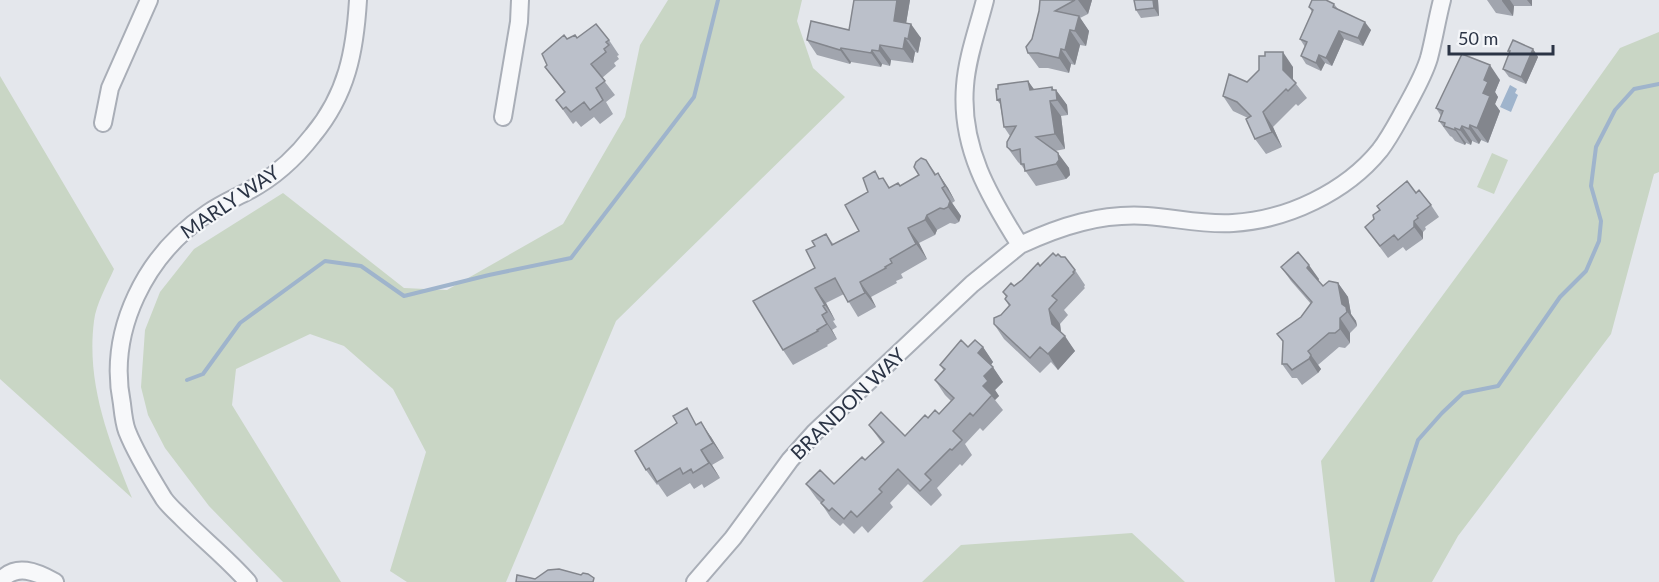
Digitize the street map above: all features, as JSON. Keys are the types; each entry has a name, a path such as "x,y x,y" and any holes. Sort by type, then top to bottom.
{"street":[{"path":"103,123 110,88 149,0"},
{"name":"MARLY WAY","path":"248,582 166,501 145,466 127,430 120,393 118,367 122,334 143,280 168,245 207,213 249,190 280,169 314,135 338,97 347,74 356,33 358,0"},
{"path":"503,117 519,22 520,0"},
{"path":"986,0 969,61 965,85 964,110 967,133 973,158 984,186 1020,245"},
{"name":"BRANDON WAY","path":"695,582 733,538 790,460 815,432 972,284 1020,245 1067,225 1100,217 1143,216 1196,222 1234,223 1278,214 1319,199 1354,177 1380,150 1412,96 1428,59 1442,0"},
{"path":"0,582 10,572 20,569 40,573 55,582"}],"green space":[{"path":"668,0 802,0 797,21 813,68 845,97 616,321 506,582 407,582 390,571 426,452 393,389 344,346 310,334 236,369 232,405 341,582 283,582 209,506 165,448 148,415 141,387 145,330 160,292 194,249 283,193 404,288 447,290 563,224 625,117 640,45"},
{"path":"1659,32 1659,172 1654,174 1611,334 1458,536 1432,582 1335,582 1321,461 1484,239 1620,48"},
{"path":"0,76 114,269 95,315 92,344 93,367 101,412 132,498 0,379"},
{"path":"1492,153 1508,160 1494,194 1477,187"},
{"path":"1132,533 1185,582 922,582 961,545"}],"water":[{"path":"1510,85 1517,89 1515,93 1518,95 1511,112 1500,107"}],"building":[{"path":"854,0 897,0 894,21 911,24 903,49 880,45 879,51 872,50 871,53 841,48 840,50 807,40 811,21 849,30"},
{"path":"1040,0 1075,0 1055,11 1079,16 1075,31 1070,30 1065,50 1061,49 1059,58 1028,53 1026,47 1032,39"},
{"path":"1134,0 1153,0 1154,8 1136,10"},
{"path":"1312,0 1326,0 1334,4 1333,7 1365,22 1358,38 1339,31 1326,58 1319,55 1316,63 1301,56 1307,42 1300,39 1313,10 1309,7"},
{"path":"596,24 609,40 606,42 609,45 604,49 606,52 591,64 605,81 596,88 603,100 590,110 584,102 571,112 566,107 563,109 556,100 565,92 545,67 547,65 542,54 564,35 567,39 575,35 577,38"},
{"path":"1513,40 1533,49 1521,77 1503,69"},
{"path":"1265,52 1283,52 1283,70 1296,83 1288,91 1286,89 1263,112 1272,132 1255,139 1246,119 1251,116 1237,102 1223,96 1229,74 1247,82 1259,70 1259,56 1265,56"},
{"path":"1462,54 1490,65 1484,80 1488,82 1483,93 1490,96 1477,128 1470,125 1469,129 1462,126 1460,130 1455,128 1455,130 1444,126 1445,123 1439,121 1443,111 1436,108"},
{"path":"1028,81 1030,90 1052,87 1052,90 1056,90 1057,100 1050,101 1055,134 1036,137 1058,153 1059,160 1056,164 1025,171 1024,164 1021,164 1020,149 1012,151 1007,147 1007,142 1016,126 1004,127 1000,99 997,100 996,89 998,85"},
{"path":"921,158 926,160 935,175 938,173 945,186 942,188 950,201 948,207 940,208 927,215 925,220 908,228 916,244 890,259 892,263 886,268 860,282 865,293 848,302 835,278 815,288 825,305 823,306 827,312 822,315 827,324 783,350 753,301 815,268 806,250 815,246 812,241 826,234 832,245 859,231 845,205 868,192 863,178 875,171 879,179 883,178 889,188 898,183 900,186 919,175 914,167"},
{"path":"1407,181 1416,193 1419,190 1431,205 1417,216 1414,227 1398,240 1394,235 1380,246 1365,227 1374,219 1373,215 1380,210 1377,206"},
{"path":"1298,252 1309,265 1307,268 1323,286 1329,281 1338,283 1342,304 1346,307 1347,312 1340,318 1340,329 1335,333 1329,333 1308,351 1311,355 1309,359 1292,370 1287,364 1282,364 1283,341 1277,334 1301,317 1312,302 1281,267"},
{"path":"1053,253 1056,256 1058,254 1065,257 1075,270 1052,296 1057,300 1049,309 1052,324 1065,336 1048,354 1040,347 1030,358 994,324 994,318 1001,315 1010,305 1003,292 1011,283 1014,286 1038,263 1040,266"},
{"path":"961,340 968,347 975,340 983,347 978,353 993,367 984,376 988,381 983,386 992,395 973,416 970,413 953,431 962,440 925,474 931,480 920,491 898,469 879,489 882,492 857,517 851,511 844,519 832,508 829,511 821,503 824,500 806,484 820,470 834,484 862,457 865,460 884,442 869,425 881,412 905,436 925,415 928,418 935,410 939,414 954,398 935,380 945,369 940,365"},
{"path":"687,408 696,425 701,422 713,443 701,450 709,463 693,473 691,469 683,474 680,468 657,482 649,468 646,470 635,451 677,423 673,416"},
{"path":"559,569 581,575 588,574 594,578 593,582 516,582 517,575 535,579 548,570"}],"waterway":[{"path":"187,380 203,374 240,323 325,261 361,266 404,296 571,258 694,97 718,0"},
{"path":"1372,582 1418,440 1463,393 1498,386 1560,297 1586,271 1599,241 1601,221 1591,186 1596,147 1615,110 1634,89 1659,84"}]}
